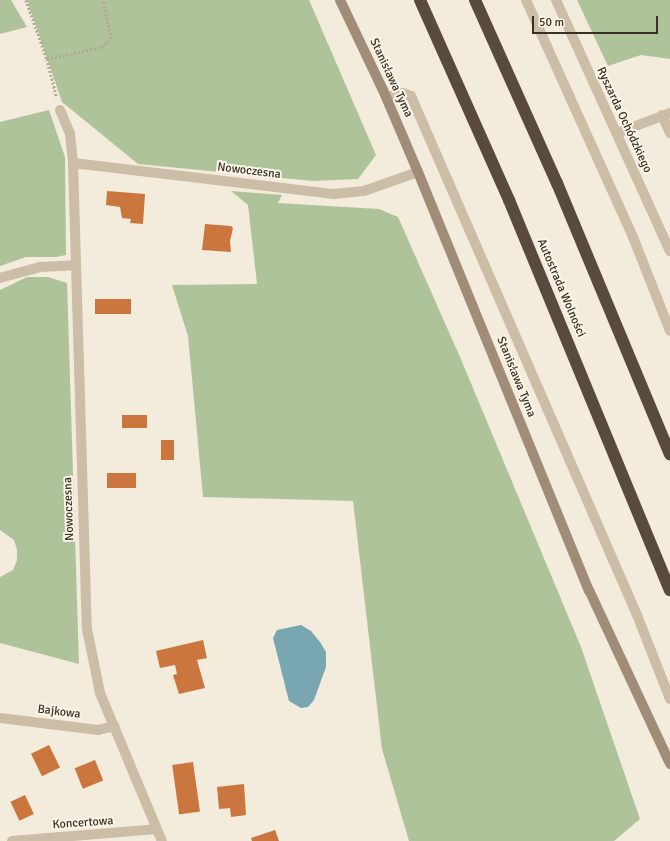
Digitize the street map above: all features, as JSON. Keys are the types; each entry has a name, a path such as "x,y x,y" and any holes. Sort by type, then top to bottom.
{"highway":[{"name":"Autostrada Wolności","path":"420,0 515,215 670,590"},
{"path":"475,0 557,183 670,454"}],"street":[{"name":"Stanisława Tyma","path":"340,0 386,97 418,172 589,590 670,764"},
{"path":"526,0 633,237 670,331"},
{"name":"Ryszarda Ochódzkiego","path":"556,0 670,251"},
{"path":"386,97 403,93 411,96 637,615 670,699"},
{"name":"Nowoczesna","path":"60,110 70,134 73,163 87,629 100,693 162,841"},
{"path":"617,133 666,114 670,133"},
{"name":"Nowoczesna","path":"73,163 334,194 364,191 418,172"},
{"path":"0,278 40,267 75,265"},
{"name":"Bajkowa","path":"0,718 98,730 115,726"},
{"name":"Koncertowa","path":"12,841 157,828"}],"path":[{"path":"26,0 47,59 60,110"},
{"path":"47,59 101,47 111,39 103,0"}],"green space":[{"path":"0,0 11,0 27,27 0,34"},
{"path":"27,0 309,0 376,155 358,179 313,181 138,164 62,102"},
{"path":"577,0 670,0 670,59 641,55 608,66"},
{"path":"49,110 65,157 66,255 56,257 26,257 0,266 0,122"},
{"path":"231,191 282,195 278,203 379,209 398,217 460,357 581,647 640,819 614,841 409,841 382,749 353,501 203,497 188,336 172,285 257,284 248,205"},
{"path":"27,277 48,277 67,283 79,664 0,643 0,577 13,570 17,560 17,550 14,540 0,530 0,290"}],"water":[{"path":"301,625 311,631 326,652 326,667 314,700 308,707 301,708 289,701 273,638 277,630"}],"building":[{"path":"107,191 145,194 143,224 130,223 131,219 122,218 120,207 106,205"},
{"path":"205,224 231,226 233,228 230,241 231,252 202,250"},
{"path":"95,299 131,299 131,314 95,314"},
{"path":"122,415 147,415 147,428 122,428"},
{"path":"161,440 174,440 174,460 161,460"},
{"path":"107,473 136,473 136,488 107,488"},
{"path":"203,640 207,658 197,660 205,688 179,694 173,675 177,674 175,665 160,668 156,651"},
{"path":"49,745 60,767 42,776 31,754"},
{"path":"95,760 103,780 83,789 75,768"},
{"path":"193,762 200,812 179,814 172,765"},
{"path":"244,784 246,815 231,817 230,808 219,809 217,787"},
{"path":"25,795 34,814 19,821 10,802"},
{"path":"275,830 279,841 252,841 251,838"}]}
